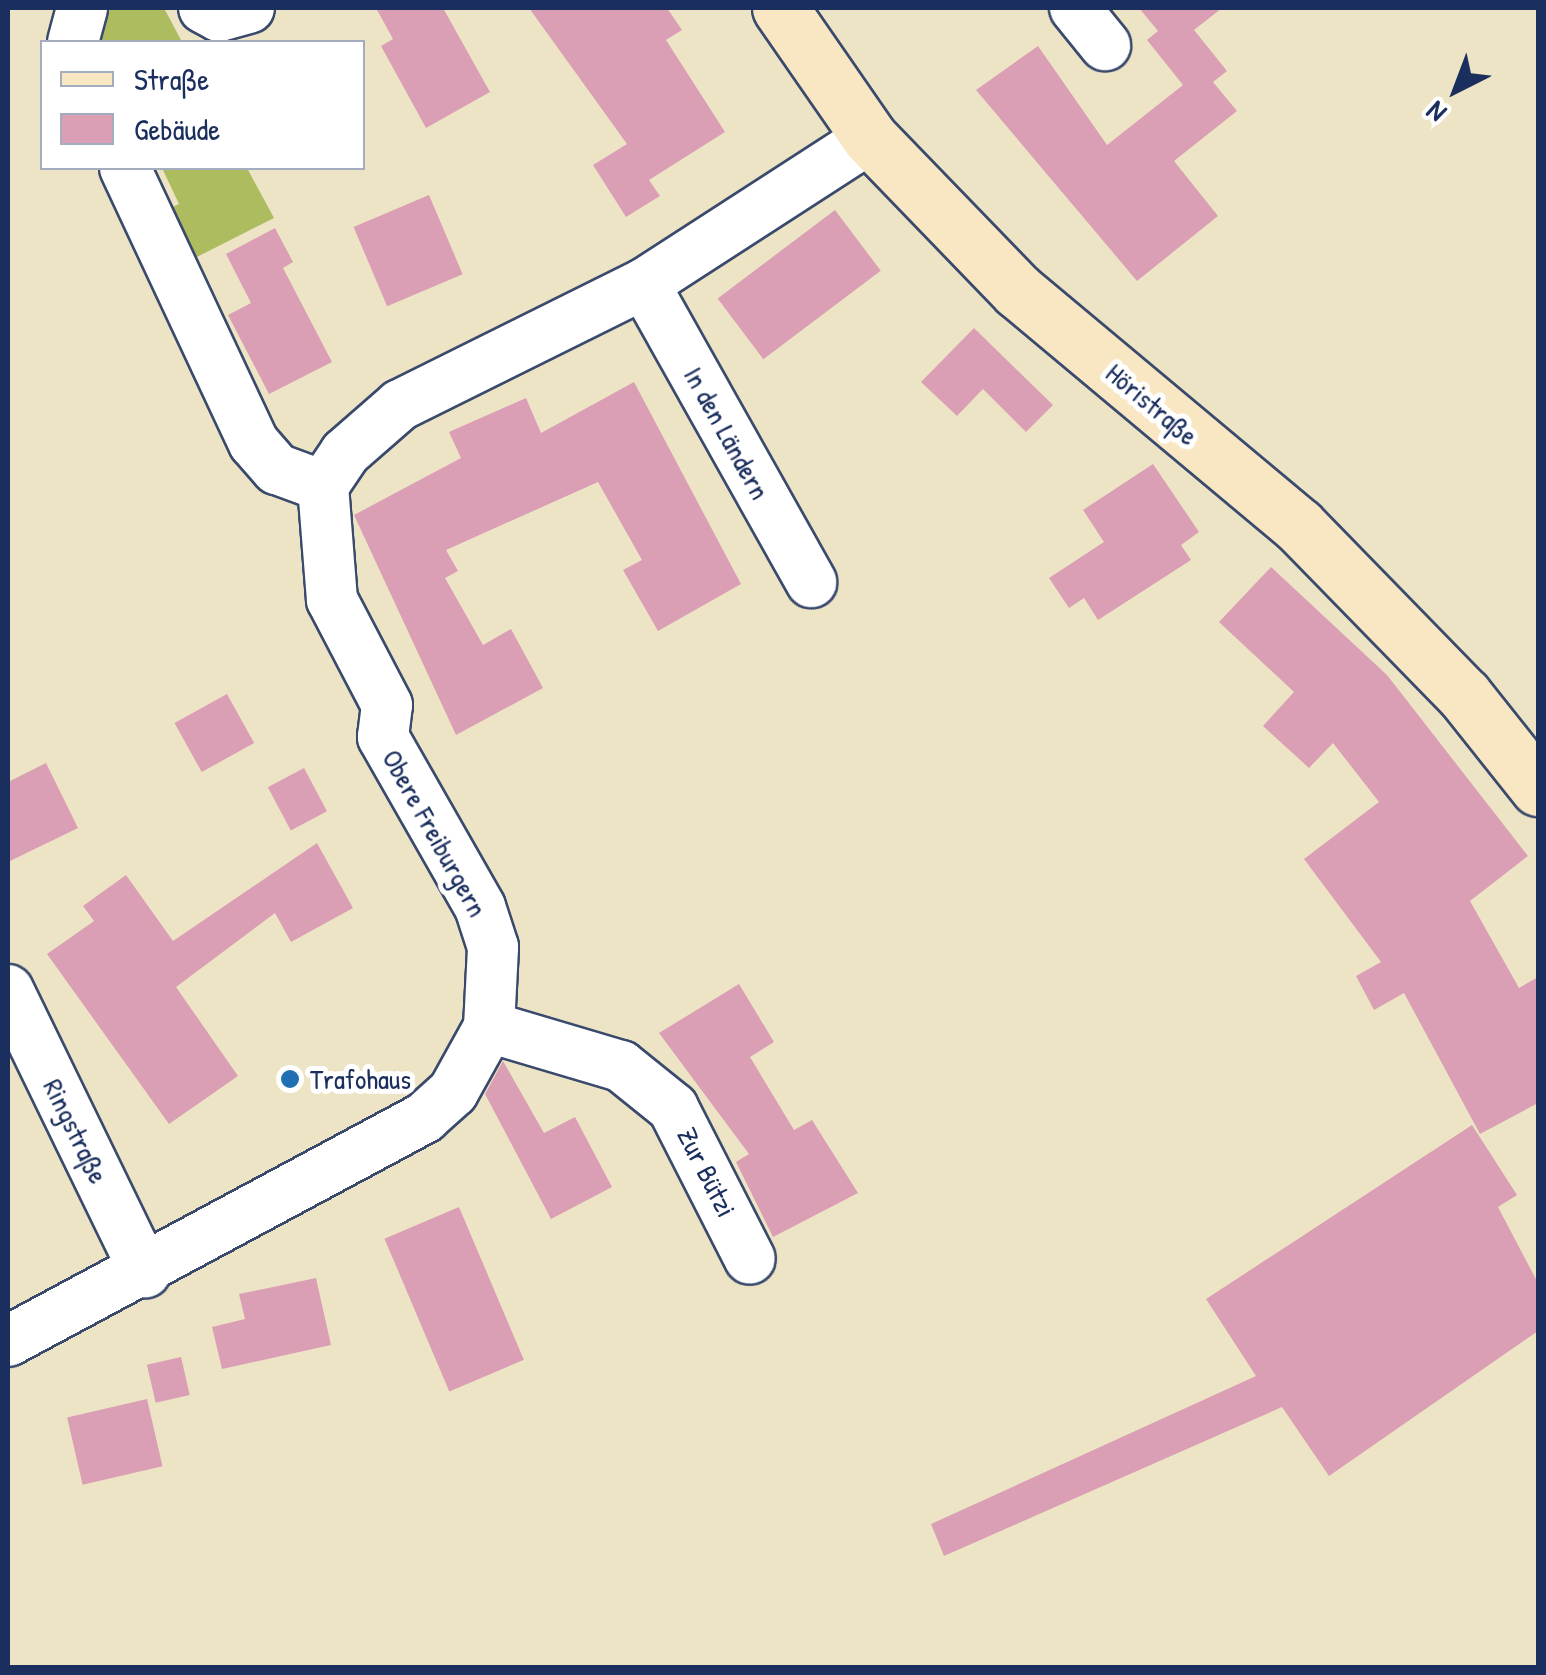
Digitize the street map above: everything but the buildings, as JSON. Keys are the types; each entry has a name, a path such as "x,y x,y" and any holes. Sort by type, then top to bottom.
{"main road":[{"name":"Höristraße","path":"780,8 870,138 1018,291 1299,526 1464,695 1538,788"}],"street":[{"path":"74,40 82,8"},
{"path":"204,8 219,16 249,8"},
{"path":"126,170 254,443 278,469 323,486 344,453 400,406 644,284 870,138"},
{"name":"In den Ländern","path":"644,284 811,582"},
{"name":"Obere Freiburgern","path":"8,1341 145,1272 425,1117 453,1092 489,1027 493,947 383,736 387,704 332,600 323,486"},
{"name":"Ringstraße","path":"8,990 145,1272"},
{"name":"Zur Bützi","path":"489,1027 621,1066 673,1108 750,1259"}],"green space":[{"path":"110,8 164,8 181,40 92,40"},
{"path":"163,170 248,170 274,218 187,262 162,212 179,204"}],"place":[{"name":"Trafohaus","path":"290,1079"}]}
